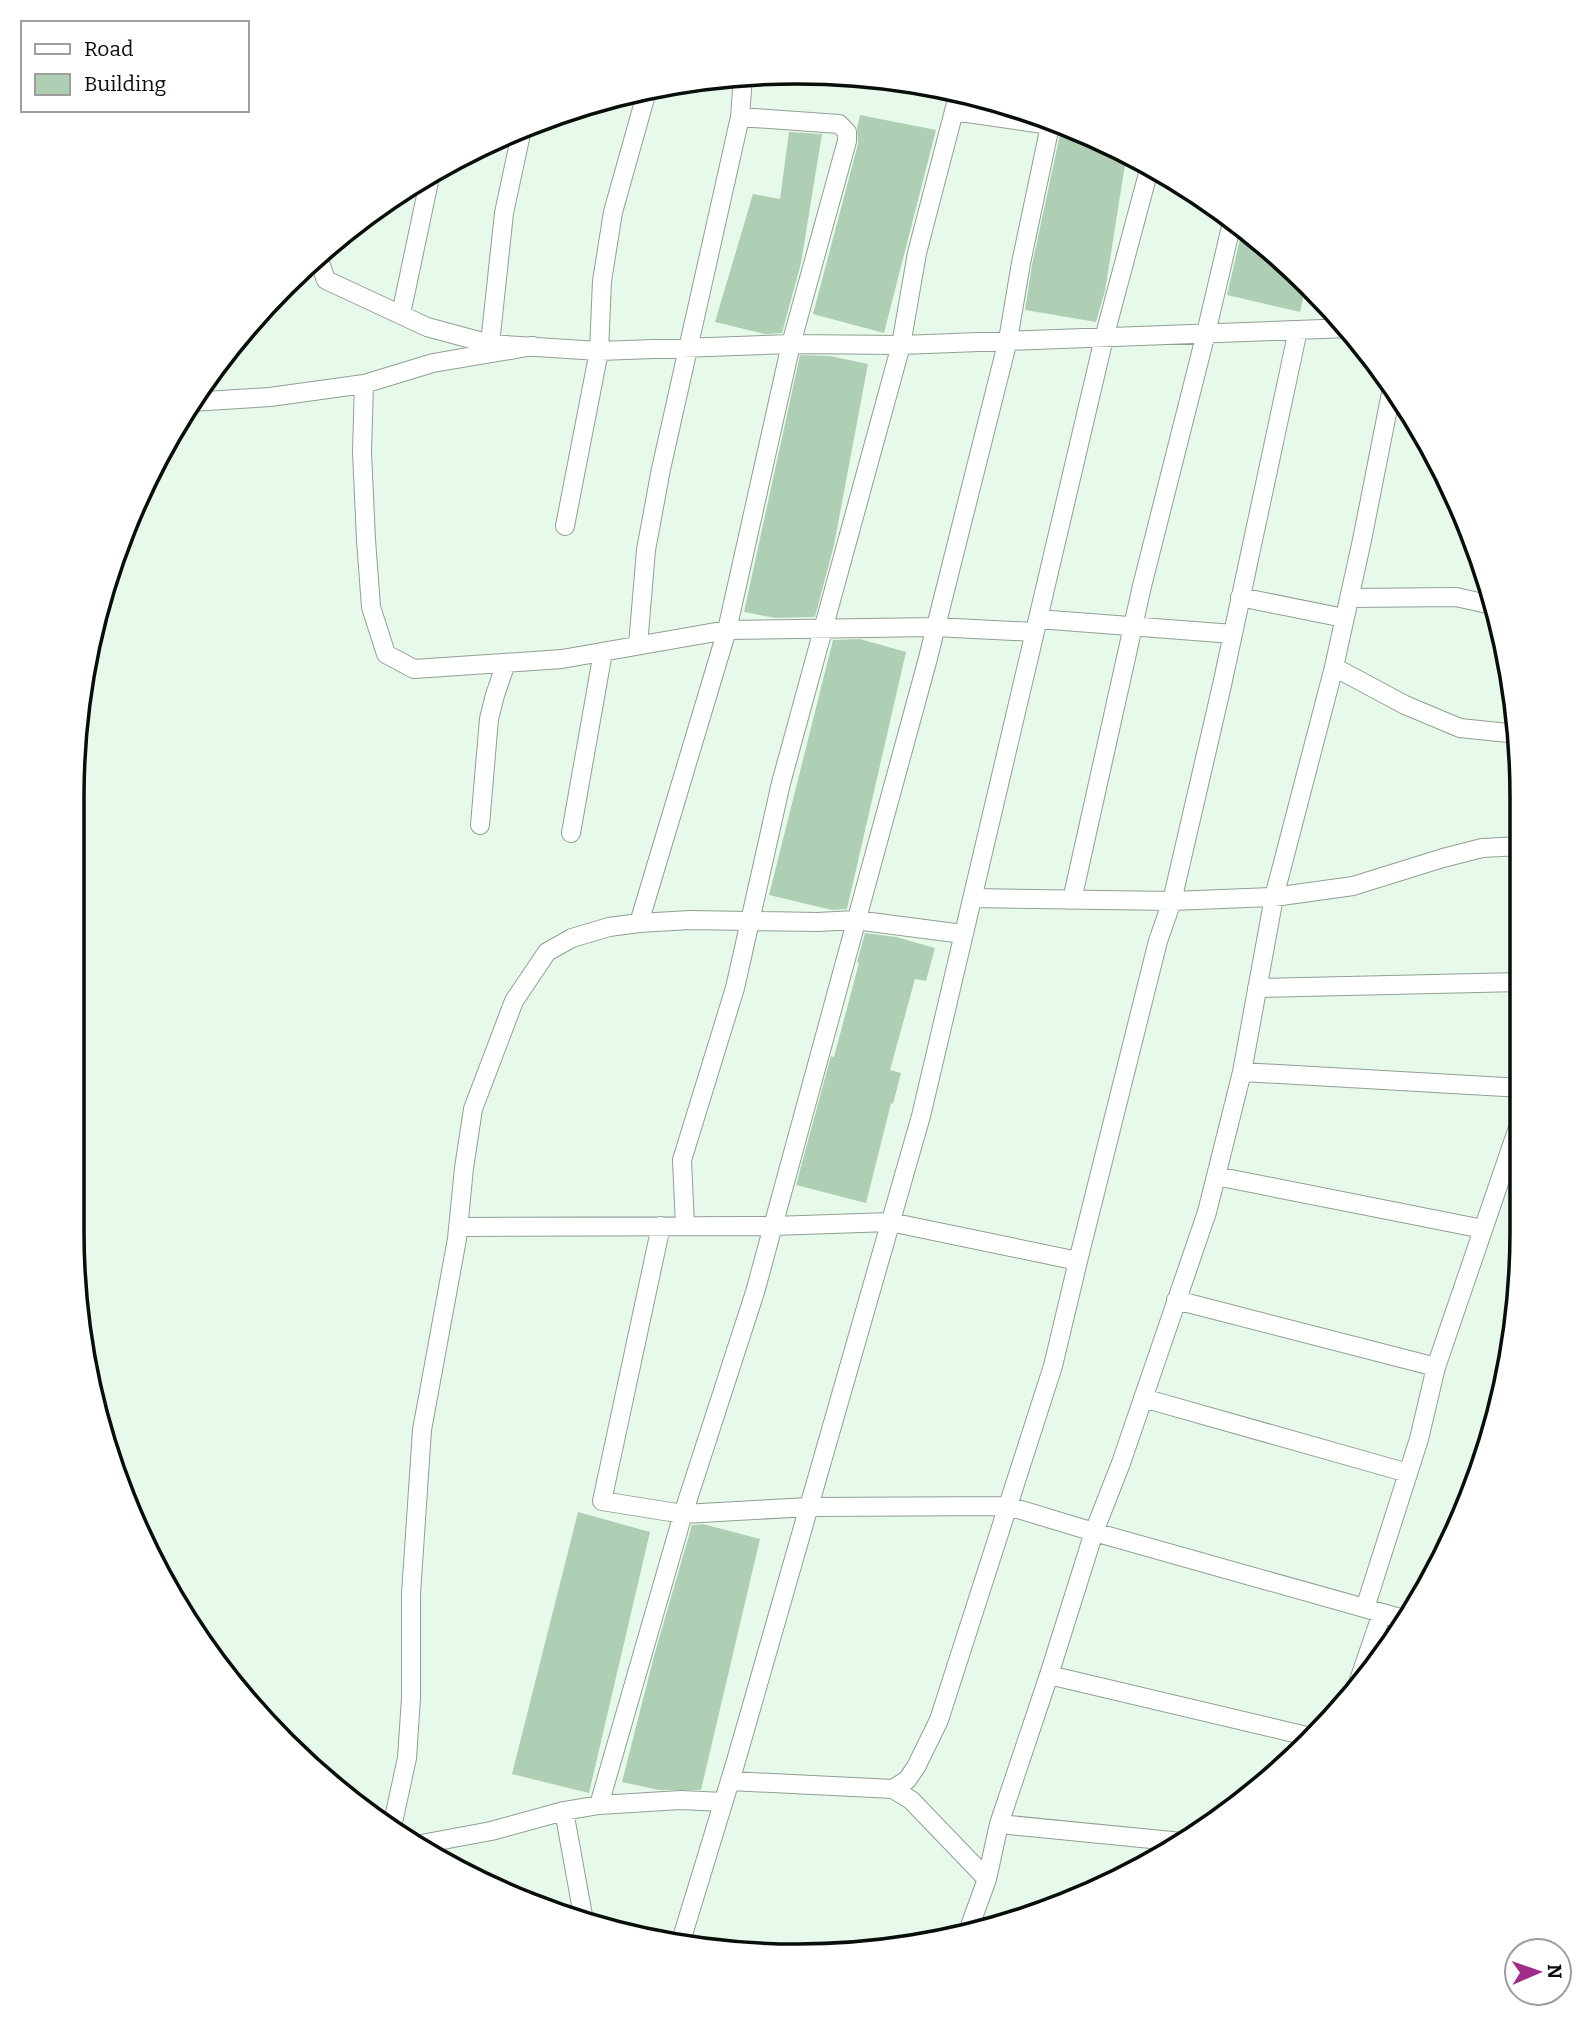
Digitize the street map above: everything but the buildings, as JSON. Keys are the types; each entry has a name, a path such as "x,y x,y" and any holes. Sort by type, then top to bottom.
{"street":[{"path":"638,645 646,550 661,469 740,117 742,87"},
{"path":"565,526 599,351 602,281 612,212 644,101"},
{"path":"685,1226 682,1160 735,988 780,783 901,345 917,253 956,102"},
{"path":"954,111 1016,119"},
{"path":"639,923 727,630 791,344 847,141 847,132 839,124 740,117"},
{"path":"599,1805 683,1514 751,1305 936,627 1008,340 1049,130"},
{"path":"490,344 504,213 520,140"},
{"path":"683,1934 730,1781 921,1116 1104,338 1147,176"},
{"path":"401,314 427,189"},
{"path":"1072,900 1133,627 1230,230"},
{"path":"321,266 326,281 427,327 490,344 599,351 791,344 901,345 1334,329"},
{"path":"893,1789 907,1780 916,1767 939,1720 1053,1366 1155,954 1172,901 1298,330"},
{"path":"204,401 270,397 364,384 433,363 533,346"},
{"path":"364,384 362,452 371,607 386,654 414,669 562,659 727,630 1036,625 1133,627 1233,634"},
{"path":"971,1922 987,1879 999,1824 1094,1532 1121,1464 1207,1212 1242,1072 1274,897 1334,667 1389,400"},
{"path":"1240,597 1344,618"},
{"path":"1349,598 1456,597 1483,603"},
{"path":"571,834 603,652"},
{"path":"480,825 489,719 506,663"},
{"path":"1334,667 1405,705 1460,727 1506,733"},
{"path":"972,898 1172,901 1274,897 1353,886 1482,848 1510,847"},
{"path":"394,1819 407,1758 411,1698 411,1594 422,1430 458,1227 473,1109 514,1001 547,952 572,938 609,927 690,920 855,920 963,934"},
{"path":"1257,988 1510,982"},
{"path":"1242,1072 1510,1087"},
{"path":"1361,1667 1436,1367 1510,1150"},
{"path":"1216,1176 1483,1228"},
{"path":"458,1227 772,1226 890,1222 1078,1261"},
{"path":"661,1226 602,1501 683,1514 809,1507 1008,1506 1396,1617"},
{"path":"1177,1300 1436,1367"},
{"path":"1143,1398 1408,1474"},
{"path":"1049,1675 1301,1735"},
{"path":"730,1781 893,1789 911,1800 987,1879"},
{"path":"431,1842 599,1805 681,1800 723,1802"},
{"path":"564,1811 582,1910"},
{"path":"999,1824 1166,1840"}]}
